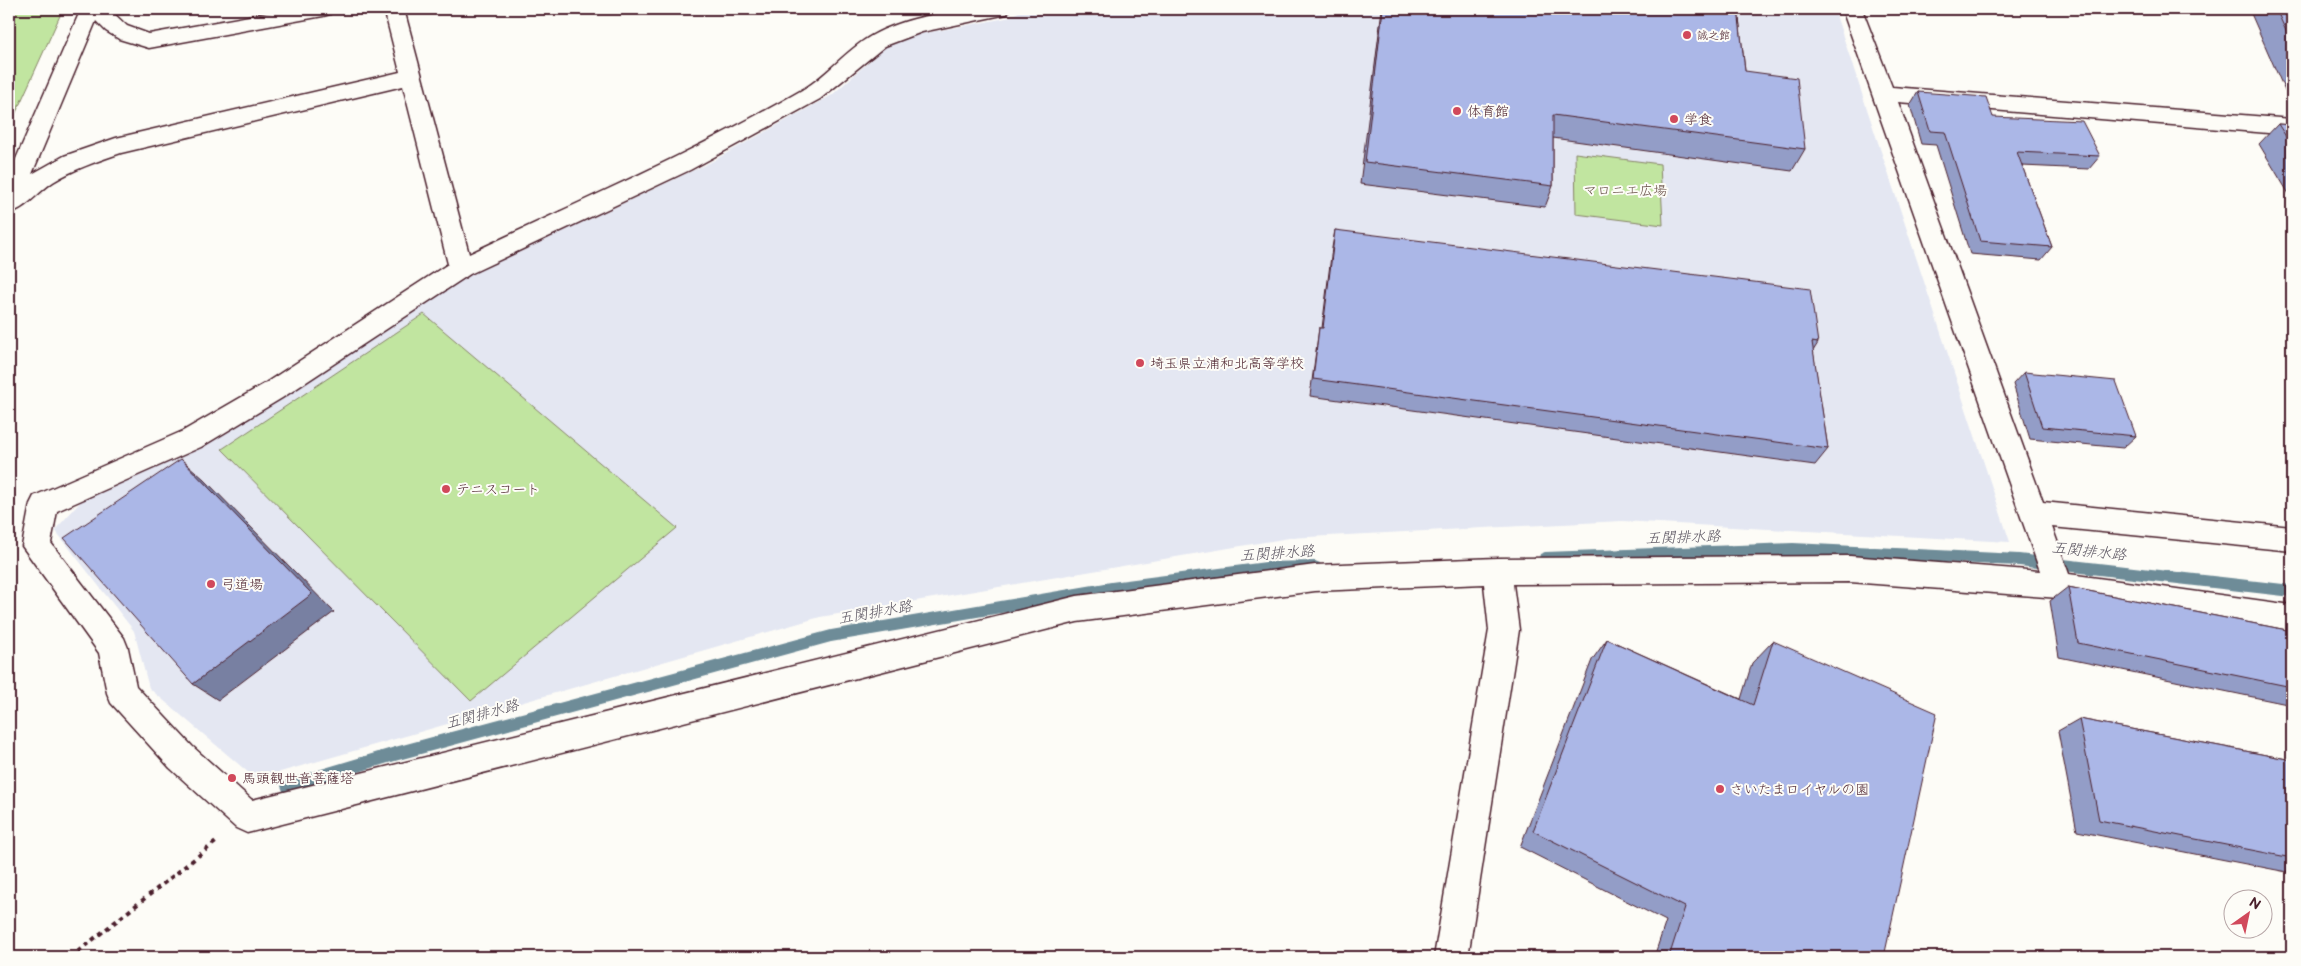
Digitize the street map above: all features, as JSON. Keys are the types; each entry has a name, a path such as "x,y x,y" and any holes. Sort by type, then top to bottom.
{"street":[{"path":"9,203 91,9"},
{"path":"99,9 106,21 130,38 149,41 323,9"},
{"path":"394,9 460,268"},
{"path":"1000,9 917,26 878,41 812,94 682,164 460,268 273,391 192,439 44,504 36,546 113,648 122,693 181,757 247,817 1076,609 1315,578 1497,571 1850,569 2059,585 2292,618"},
{"path":"1852,9 2059,585"},
{"path":"9,203 44,177 72,162 116,146 411,77"},
{"path":"1884,94 2292,127"},
{"path":"2032,513 2292,539"},
{"path":"1451,957 1504,630 1497,571"}],"path":[{"path":"71,957 247,817"}],"shaded area":[{"name":"埼玉県立浦和北高等学校","path":"1025,9 1834,9 2010,542 1622,521 1289,538 820,617 256,779 149,688 134,631 55,530 85,497 464,278 709,163 832,95 885,47 920,34 1006,18"}],"green space":[{"path":"9,9 63,9 9,128"},
{"name":"マロニエ広場","path":"1575,153 1660,164 1663,225 1576,214"},
{"name":"テニスコート","path":"424,314 677,528 471,701 222,449"}],"building":[{"path":"1383,9 1738,9 1745,71 1797,78 1805,149 1553,115 1553,186 1365,162"},
{"path":"2276,9 2292,9 2292,44"},
{"path":"1918,92 1986,97 1993,117 2082,121 2100,156 2017,152 2052,247 1980,241 1945,132 1930,131"},
{"path":"2278,124 2292,125 2292,146"},
{"path":"1335,230 1810,289 1818,343 1812,342 1828,449 1313,379 1319,328 1323,328"},
{"path":"2024,372 2116,381 2136,436 2042,427"},
{"name":"弓道場","path":"181,459 312,594 193,684 64,538"},
{"path":"2068,587 2292,631 2292,687 2078,643"},
{"name":"さいたまロイヤルの園","path":"1607,639 1753,705 1773,641 1937,713 1884,957 1669,957 1685,907 1533,831"},
{"path":"2079,719 2292,760 2292,858 2099,820"}],"waterway":[{"name":"五関排水路","path":"1545,558 1793,549 2019,560 2292,591"},
{"name":"五関排水路","path":"288,786 395,754 831,636 1111,588 1266,568 1315,567"}],"place":[{"name":"誠之館","path":"1687,35"},
{"name":"体育館","path":"1457,111"},
{"name":"学食","path":"1674,119"},
{"name":"埼玉県立浦和北高等学校","path":"1140,363"},
{"name":"テニスコート","path":"446,489"},
{"name":"弓道場","path":"211,584"},
{"name":"馬頭観世音菩薩塔","path":"232,778"},
{"name":"さいたまロイヤルの園","path":"1720,789"}]}
